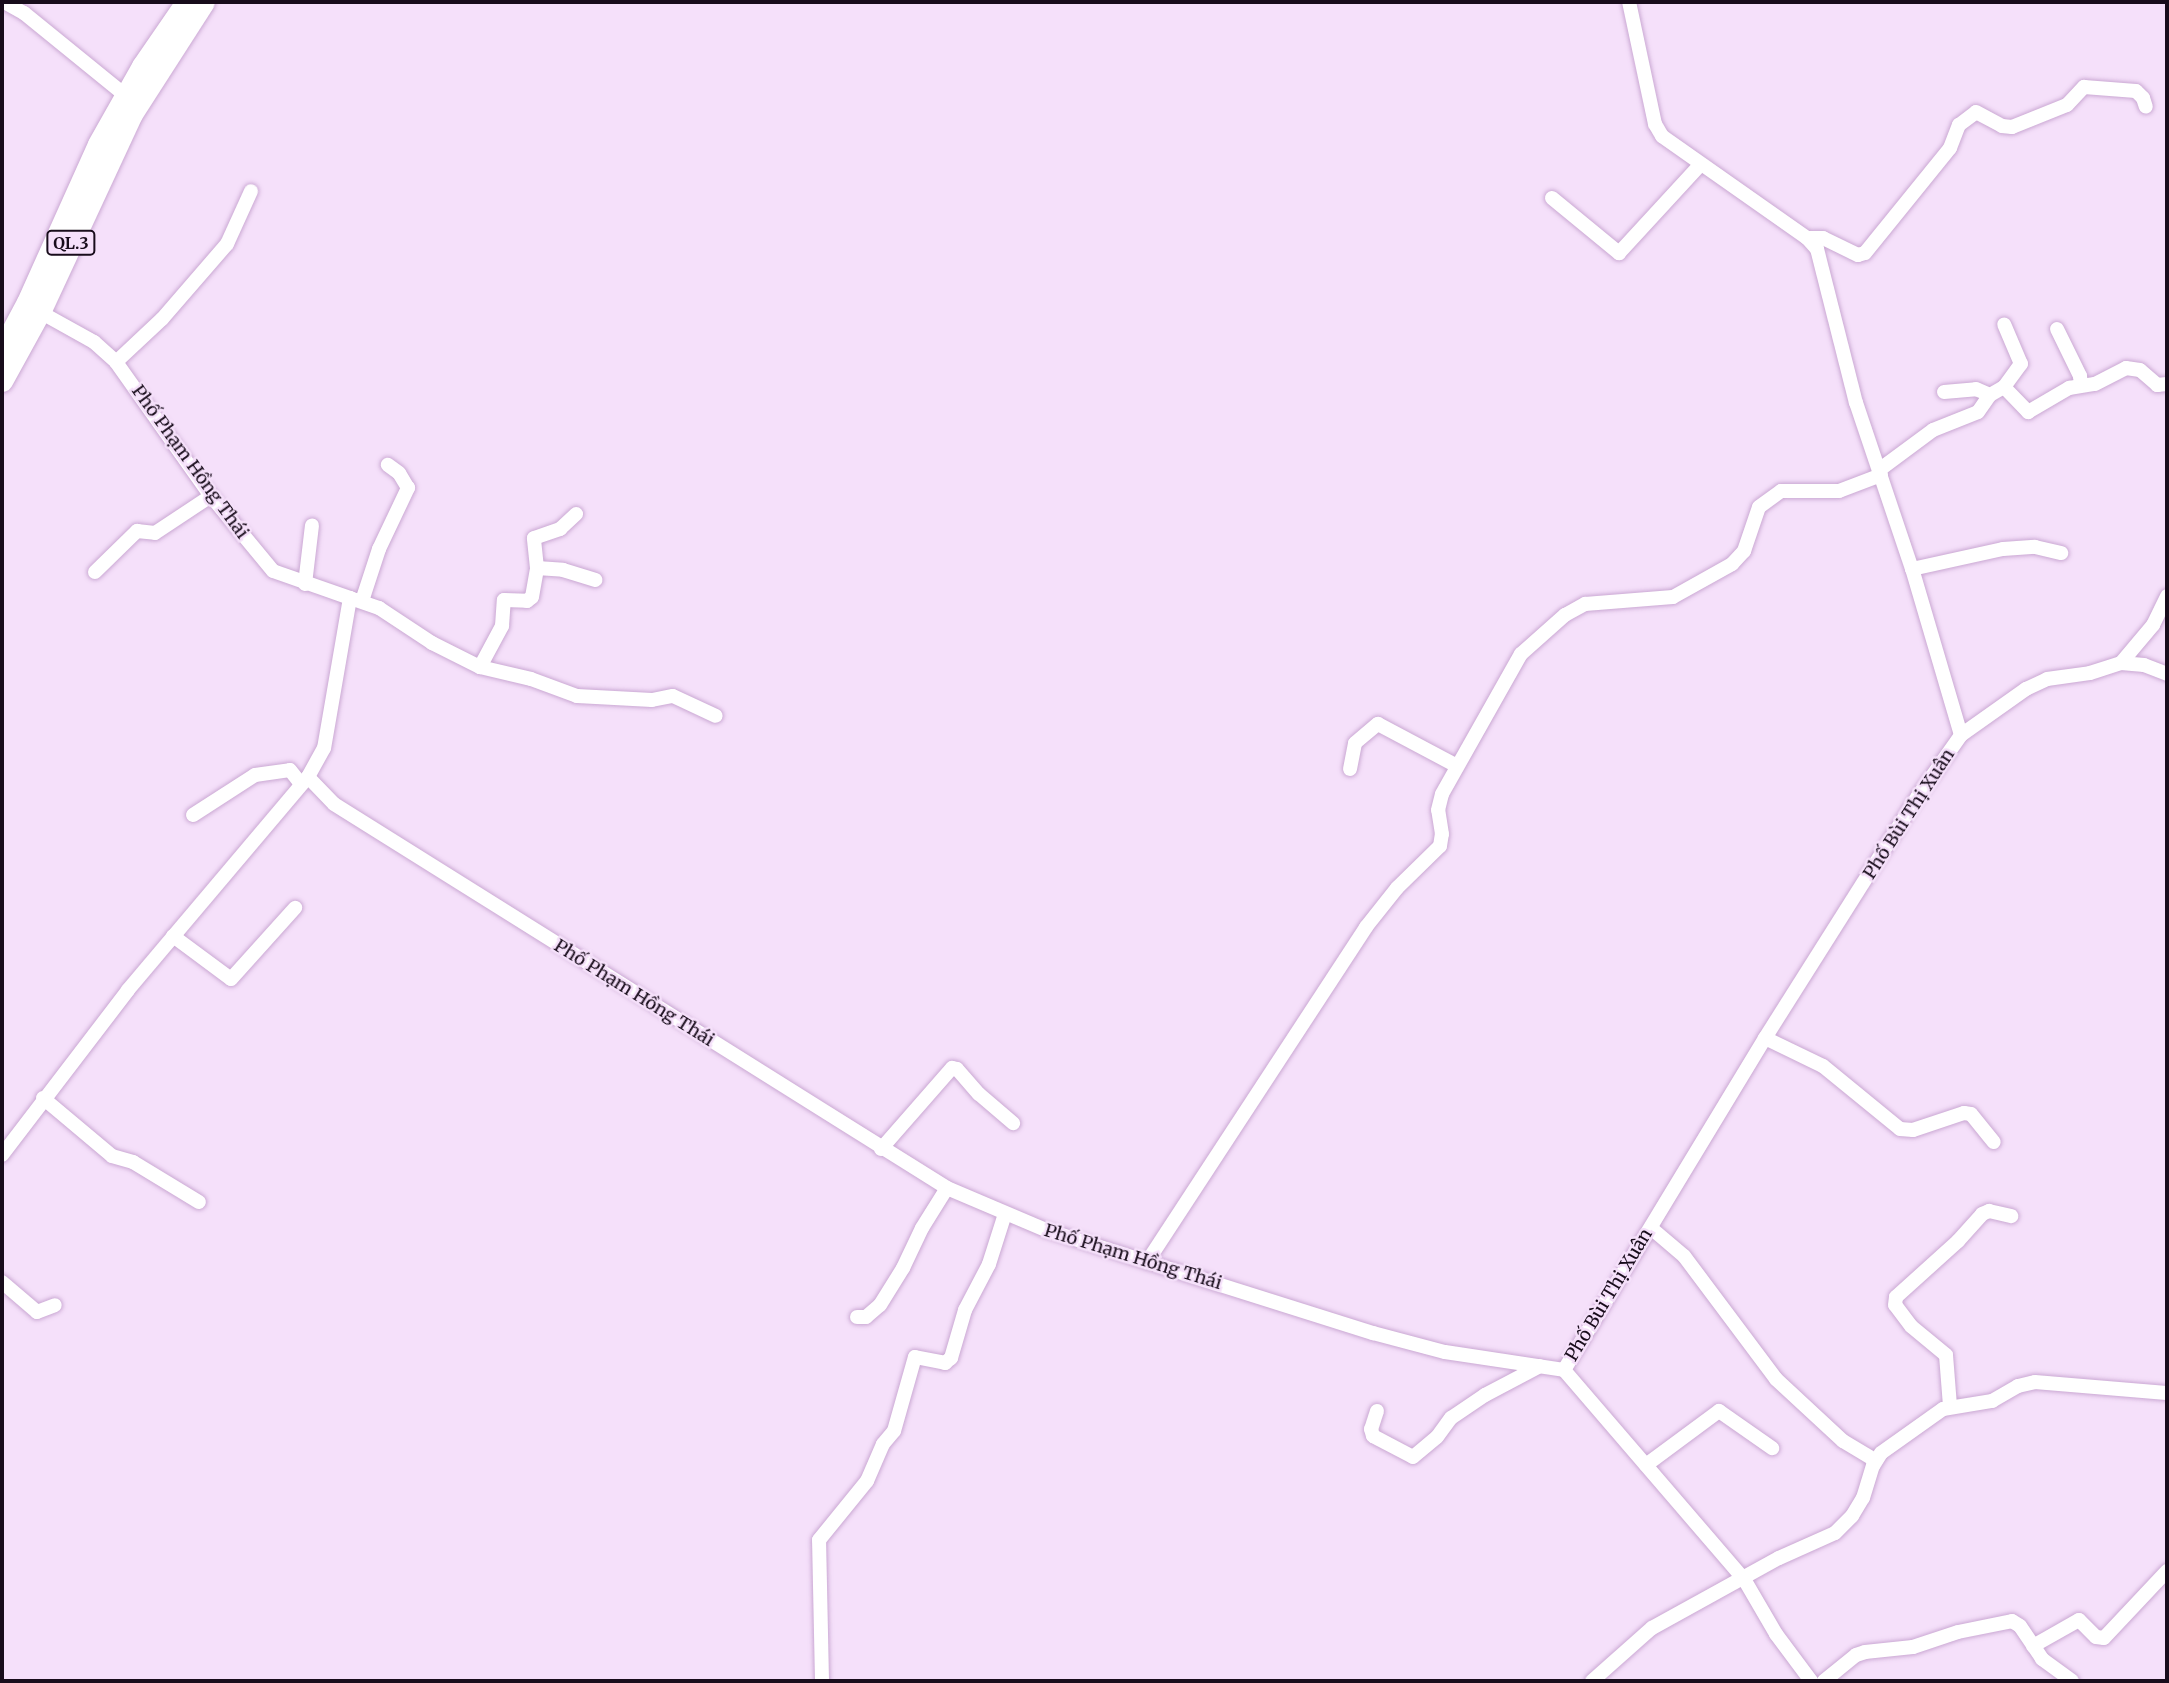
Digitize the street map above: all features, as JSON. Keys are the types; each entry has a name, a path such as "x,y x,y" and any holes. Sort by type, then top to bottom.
{"highway":[{"name":"QL.3","path":"2,381 40,312 71,197 186,2"},
{"name":"QL.3","path":"131,99 204,2"},
{"name":"QL.3","path":"2,349 52,266"}],"street":[{"path":"4,2 24,13 131,99"},
{"name":"Phố Bùi Thị Xuân","path":"1564,1370 1765,1038 1918,796 1961,735 1912,569 1856,403 1820,257 1807,238 1670,145 1655,124 1629,2"},
{"path":"1807,238 1823,239 1858,255 1865,253 1950,148 1959,125 1976,112 2002,126 2012,127 2067,105 2084,87 2136,91 2143,98 2146,107"},
{"path":"1552,198 1619,253 1703,167"},
{"path":"116,362 162,318 227,244 251,191"},
{"name":"Phố Phạm Hồng Thái","path":"40,312 94,342 116,362 211,496 273,571 379,608 447,652 480,667 531,679 578,696 642,700 673,696 716,716"},
{"path":"1147,1262 1366,927 1397,888 1440,846 1439,802 1512,665 1565,615 1597,601 1663,599 1684,593 1738,559 1759,507 1769,497 1793,490 1839,491 1880,473 1933,430 1978,412 1990,396 2004,387 2021,364 2004,324"},
{"path":"2057,329 2080,376 2081,386"},
{"path":"2004,387 2028,412 2069,388 2095,384 2133,367 2157,385 2167,384"},
{"path":"1944,392 1971,389 1990,396"},
{"path":"2,1154 43,1098 173,936 304,781 324,748 356,599 408,488 405,480 388,465"},
{"path":"95,572 137,531 155,533 211,496"},
{"path":"480,667 502,626 503,600 530,600 537,568 534,538 560,529 576,514"},
{"path":"305,584 312,525"},
{"path":"1912,569 2003,549 2035,547 2061,553"},
{"path":"537,568 563,570 595,580"},
{"path":"2120,663 2153,625 2167,596"},
{"path":"1961,735 2037,683 2120,663 2144,665 2167,674"},
{"path":"1350,769 1355,743 1378,724 1457,766"},
{"path":"193,815 256,775 286,769 304,781"},
{"name":"Phố Phạm Hồng Thái","path":"304,781 334,804 947,1188 1005,1214 1147,1262 1387,1337 1445,1352 1564,1370"},
{"path":"173,936 231,979 295,908"},
{"path":"1765,1038 1823,1066 1848,1084 1863,1102 1900,1129 1913,1130 1964,1113 1971,1114 1994,1142"},
{"path":"881,1149 952,1068 957,1069 979,1094 1013,1123"},
{"path":"43,1098 112,1156 134,1162 199,1202"},
{"path":"857,1317 866,1317 880,1305 947,1188"},
{"path":"1950,1406 1946,1355 1911,1326 1895,1300 1911,1281 1958,1241 1982,1214 1989,1211 2011,1216"},
{"path":"822,1681 819,1540 866,1481 883,1444 894,1431 915,1357 945,1363 951,1358 965,1310 989,1264 1005,1214"},
{"path":"1651,1228 1684,1256 1776,1380 1843,1441 1875,1460"},
{"path":"2,1282 37,1312 55,1305"},
{"path":"1377,1410 1371,1429 1373,1436 1413,1457 1437,1437 1451,1418 1540,1366"},
{"path":"1564,1370 1744,1579 1776,1634 1811,1681"},
{"path":"1592,1681 1652,1628 1789,1553 1823,1540 1843,1525 1863,1498 1875,1460 1889,1447 1950,1406 1992,1401 2018,1386 2035,1382 2167,1393"},
{"path":"1646,1465 1719,1411 1772,1448"},
{"path":"2034,1646 2079,1620 2096,1637 2104,1638 2167,1571"},
{"path":"1824,1681 1856,1655 1865,1652 1913,1647 1958,1632 2012,1622 2020,1626 2042,1659 2072,1681"}]}
